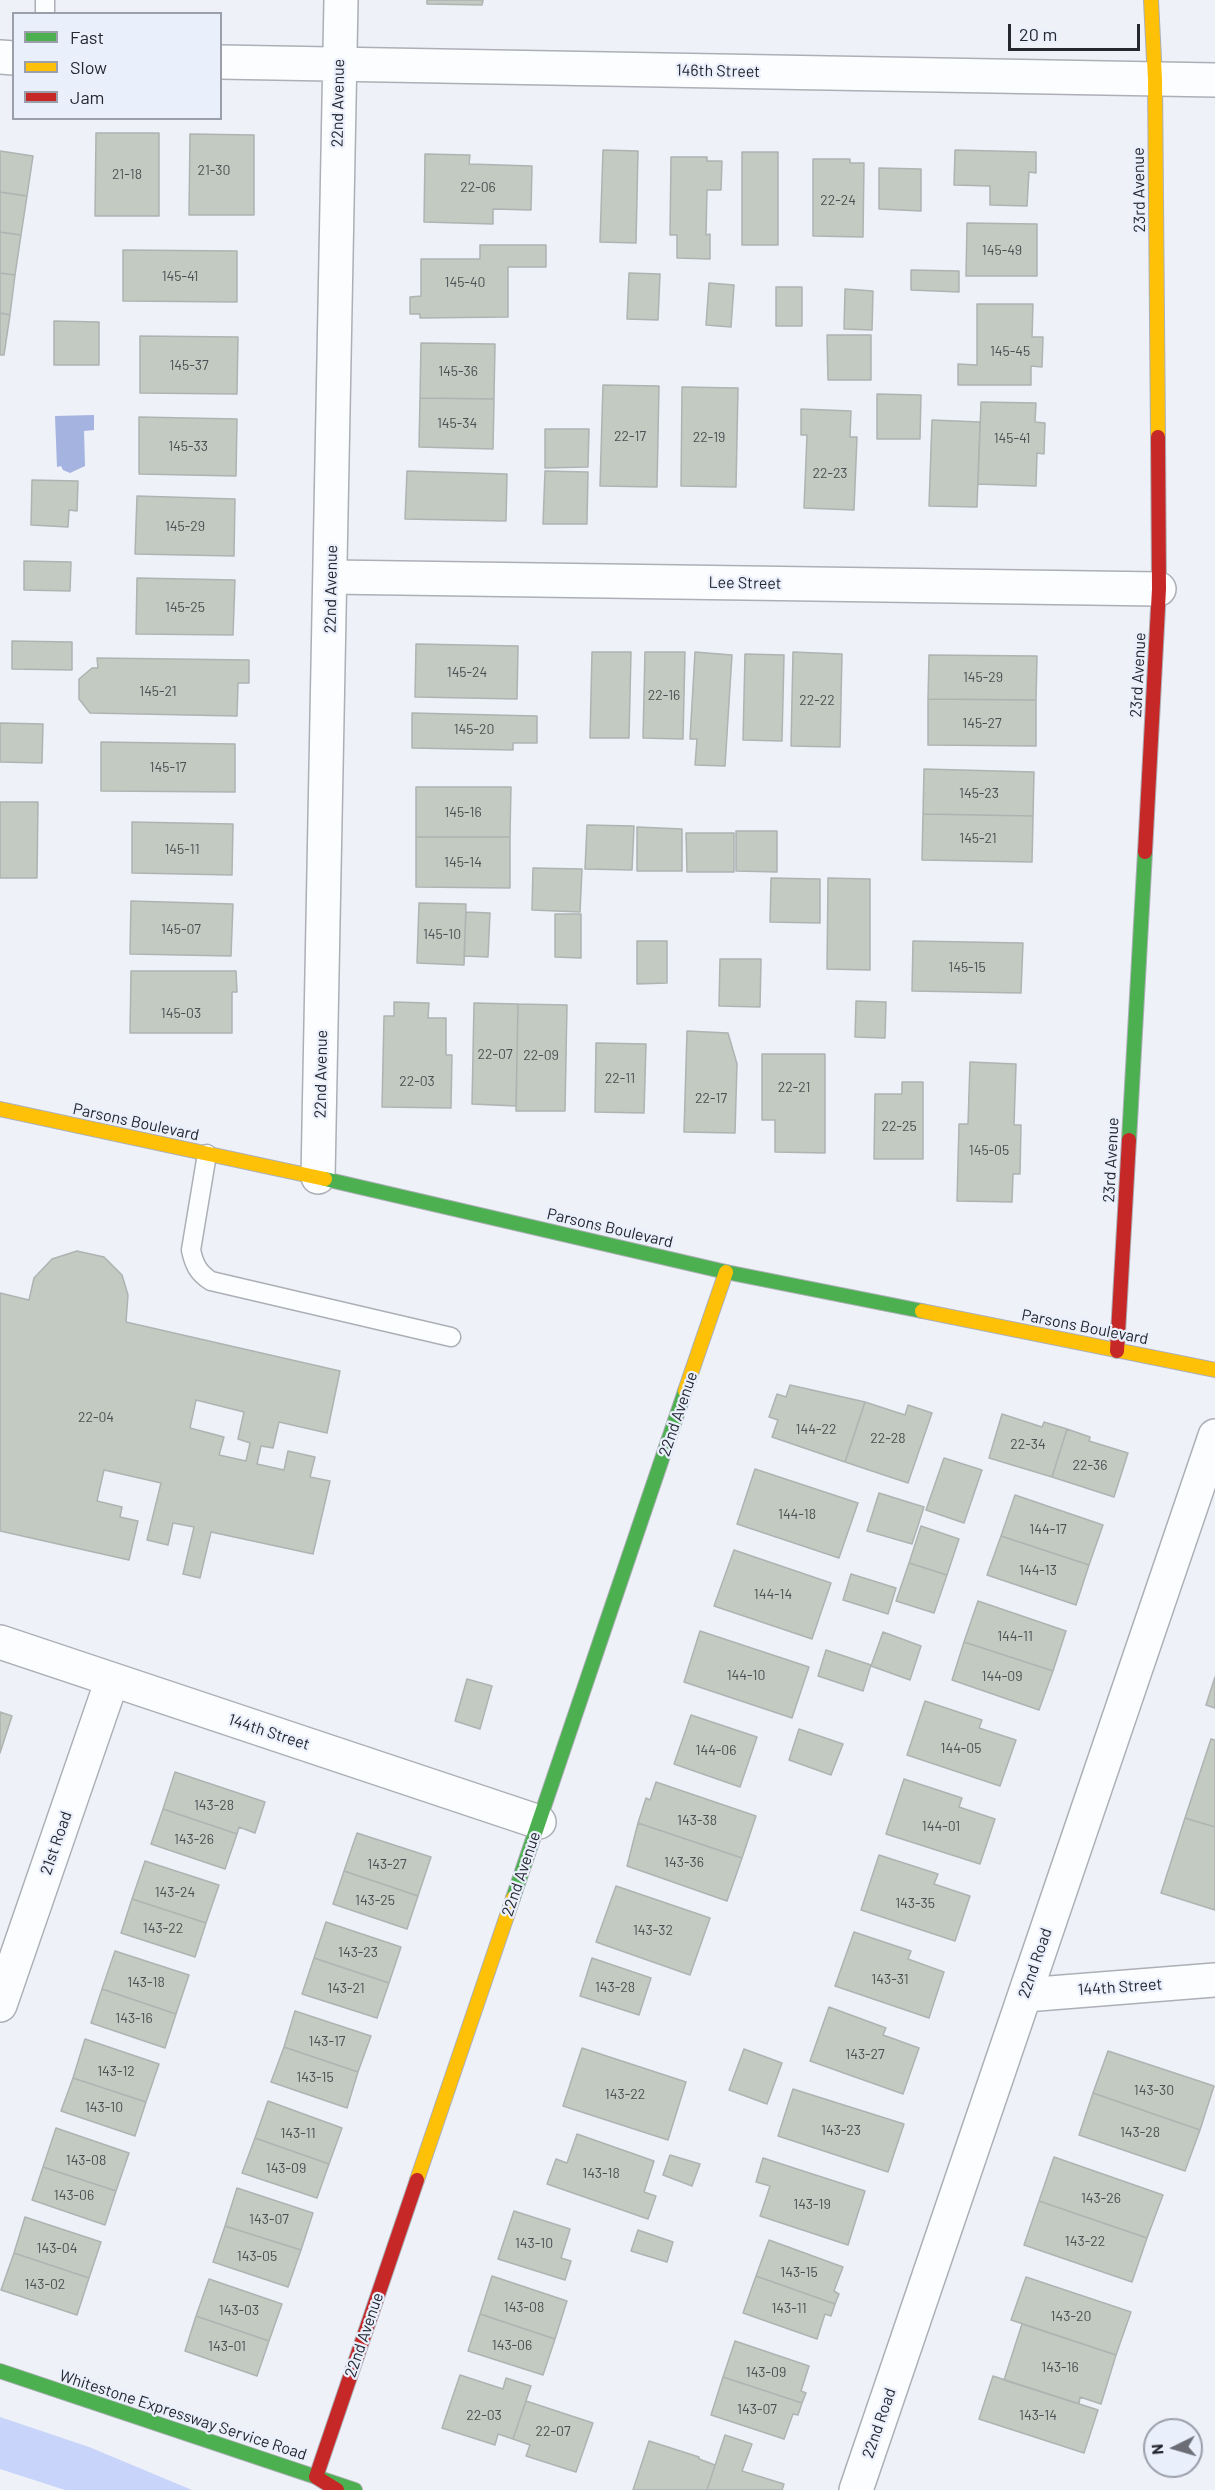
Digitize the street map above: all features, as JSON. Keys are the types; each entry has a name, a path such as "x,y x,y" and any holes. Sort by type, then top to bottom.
{"main road":[{"name":"23rd Avenue","path":"1117,1351 1160,589 1155,79 1151,0"},
{"name":"Parsons Boulevard","path":"0,1109 318,1177 726,1272 1215,1370"},
{"name":"22nd Avenue","path":"316,2477 726,1272"},
{"name":"Whitestone Expressway Service Road","path":"0,2371 355,2490"},
{"path":"316,2477 337,2490"}],"street":[{"name":"22nd Avenue","path":"318,1177 340,0"},
{"name":"146th Street","path":"222,62 1215,80"},
{"name":"Lee Street","path":"331,577 1160,589"},
{"name":"22nd Road","path":"856,2490 1215,1436"},
{"name":"144th Street","path":"0,1642 539,1822"},
{"name":"21st Road","path":"0,2005 112,1680"},
{"name":"144th Street","path":"1025,1995 1215,1980"}],"lane":[{"path":"207,1154 191,1250 194,1261 204,1276 211,1281 451,1337"}],"shaded area":[{"path":"94,415 94,430 84,431 85,466 70,473 63,470 61,466 57,467 55,416"},
{"path":"0,2417 89,2447 192,2490 65,2490 0,2469"}],"building":[{"path":"427,0 483,0 482,5 427,4"},
{"path":"96,133 159,133 159,216 95,216"},
{"path":"190,134 254,135 254,215 189,215"},
{"path":"603,150 638,151 636,243 600,242"},
{"path":"955,150 1036,152 1036,173 1029,172 1027,206 990,205 990,186 954,185"},
{"path":"0,151 33,156 27,196 0,192"},
{"path":"742,152 778,152 778,245 742,245"},
{"path":"425,154 470,155 469,164 532,166 531,210 493,209 493,224 424,222"},
{"path":"671,157 707,157 707,161 722,161 721,190 707,190 706,235 710,234 710,259 677,258 677,235 670,235"},
{"path":"813,159 850,159 850,163 864,163 863,237 813,236"},
{"path":"879,168 921,169 921,211 879,209"},
{"path":"0,192 27,196 21,235 0,232"},
{"path":"967,223 1037,224 1037,276 966,276"},
{"path":"0,232 21,235 15,275 0,273"},
{"path":"480,245 546,245 546,267 508,267 508,317 420,318 420,314 410,314 410,297 421,296 421,259 480,259"},
{"path":"123,250 237,251 237,302 123,301"},
{"path":"911,270 959,271 959,292 911,290"},
{"path":"0,273 15,275 10,315 0,313"},
{"path":"629,273 660,274 658,320 627,319"},
{"path":"709,283 734,285 731,327 706,325"},
{"path":"776,287 802,287 802,326 776,326"},
{"path":"845,289 873,291 872,330 844,329"},
{"path":"977,304 1033,304 1032,337 1043,337 1042,367 1031,366 1031,385 958,385 958,364 977,365"},
{"path":"0,313 10,315 4,355 0,355"},
{"path":"54,321 99,322 99,365 54,365"},
{"path":"827,335 871,335 871,380 828,380"},
{"path":"140,336 238,337 237,394 140,393"},
{"path":"421,343 495,344 494,399 420,398"},
{"path":"603,385 659,386 657,487 600,486"},
{"path":"682,387 738,388 736,487 681,486"},
{"path":"877,394 921,395 920,439 877,439"},
{"path":"420,398 494,399 493,449 419,447"},
{"path":"981,402 1036,403 1035,422 1045,423 1044,454 1037,453 1036,486 978,484"},
{"path":"801,409 851,411 850,437 857,437 854,510 804,508 807,435 801,435"},
{"path":"139,417 237,419 236,476 139,474"},
{"path":"932,420 980,422 977,507 929,506"},
{"path":"545,429 589,429 588,467 545,468"},
{"path":"407,471 507,474 506,521 405,519"},
{"path":"545,471 588,472 587,524 543,524"},
{"path":"32,480 78,481 77,511 69,510 68,527 31,525"},
{"path":"137,496 235,499 234,556 135,554"},
{"path":"24,561 71,562 70,591 24,590"},
{"path":"137,578 235,580 233,635 136,634"},
{"path":"12,641 72,642 72,670 12,669"},
{"path":"416,644 518,646 517,699 415,697"},
{"path":"592,652 631,652 629,738 590,738"},
{"path":"645,652 685,652 683,739 643,738"},
{"path":"695,652 732,655 725,766 695,765 697,739 690,739"},
{"path":"793,652 842,654 840,747 791,746"},
{"path":"745,654 784,655 782,741 743,740"},
{"path":"929,655 1037,656 1036,700 928,699"},
{"path":"97,658 249,660 249,683 238,683 237,716 90,713 79,699 79,679 92,668 98,668"},
{"path":"928,699 1036,700 1036,746 928,745"},
{"path":"412,713 537,716 537,743 513,743 513,750 412,748"},
{"path":"0,723 43,724 42,763 0,762"},
{"path":"101,742 235,744 235,792 101,791"},
{"path":"924,769 1034,772 1033,816 923,814"},
{"path":"416,787 511,787 510,837 416,837"},
{"path":"0,802 38,802 37,878 0,878"},
{"path":"923,814 1033,816 1032,862 922,860"},
{"path":"132,822 233,824 232,875 132,873"},
{"path":"587,825 634,826 632,870 585,869"},
{"path":"637,827 682,829 682,871 637,871"},
{"path":"736,831 777,831 777,872 736,871"},
{"path":"686,833 734,833 734,872 687,872"},
{"path":"416,837 510,837 510,888 416,887"},
{"path":"533,868 582,869 580,912 532,910"},
{"path":"771,878 820,879 820,923 770,922"},
{"path":"828,878 870,879 870,970 827,969"},
{"path":"131,901 233,904 231,956 130,954"},
{"path":"419,903 466,904 464,965 417,963"},
{"path":"466,912 490,913 488,957 464,956"},
{"path":"555,914 581,914 581,958 555,957"},
{"path":"637,941 667,941 667,983 637,984"},
{"path":"913,941 1023,943 1021,993 912,991"},
{"path":"720,959 761,959 760,1007 719,1006"},
{"path":"131,971 236,971 237,992 232,992 232,1033 130,1033"},
{"path":"856,1001 886,1002 885,1038 855,1037"},
{"path":"394,1002 429,1003 428,1018 446,1018 446,1055 452,1055 451,1108 382,1107 384,1016 394,1016"},
{"path":"474,1003 518,1004 516,1106 472,1104"},
{"path":"518,1004 567,1005 565,1111 516,1111"},
{"path":"687,1031 728,1033 737,1064 735,1133 684,1132"},
{"path":"596,1043 646,1044 644,1113 595,1112"},
{"path":"762,1054 825,1054 825,1153 775,1152 775,1120 762,1120"},
{"path":"970,1062 1016,1064 1014,1125 1021,1125 1020,1174 1013,1174 1012,1202 957,1201 959,1124 968,1124"},
{"path":"902,1082 923,1082 923,1159 874,1159 875,1094 902,1094"},
{"path":"77,1251 104,1257 122,1275 128,1295 126,1322 340,1371 327,1433 279,1422 273,1448 261,1446 257,1464 284,1470 288,1451 315,1457 310,1477 330,1481 313,1554 211,1532 200,1578 183,1574 194,1527 173,1523 168,1545 147,1540 161,1483 104,1470 97,1501 122,1507 120,1517 138,1521 129,1560 0,1531 0,1293 29,1300 34,1278 52,1259","holes":["196,1400 244,1412 238,1439 250,1443 246,1461 219,1455 224,1437 190,1428"]},
{"path":"790,1385 865,1402 845,1462 772,1437 778,1420 769,1417 777,1394 786,1397"},
{"path":"865,1402 905,1415 908,1405 932,1413 908,1483 845,1462"},
{"path":"1002,1414 1042,1427 1044,1422 1067,1429 1052,1477 989,1458"},
{"path":"1067,1429 1090,1437 1089,1441 1128,1453 1114,1497 1052,1477"},
{"path":"944,1458 982,1470 964,1523 926,1510"},
{"path":"755,1469 858,1503 839,1558 737,1524"},
{"path":"879,1493 924,1507 912,1544 867,1531"},
{"path":"1015,1495 1103,1525 1089,1565 1001,1536"},
{"path":"921,1526 959,1539 947,1575 909,1563"},
{"path":"1001,1536 1089,1565 1076,1605 987,1575"},
{"path":"734,1550 831,1583 812,1639 714,1606"},
{"path":"909,1563 947,1575 934,1613 896,1601"},
{"path":"851,1574 896,1588 888,1614 843,1600"},
{"path":"978,1601 1066,1631 1053,1671 964,1642"},
{"path":"700,1631 809,1667 792,1718 684,1682"},
{"path":"883,1632 921,1646 910,1680 871,1666"},
{"path":"964,1642 1053,1671 1039,1710 952,1680"},
{"path":"826,1650 871,1665 863,1691 818,1676"},
{"path":"1215,1677 1215,1708 1206,1705"},
{"path":"467,1679 492,1686 480,1729 455,1721"},
{"path":"925,1701 982,1720 979,1728 1016,1740 1000,1786 907,1755"},
{"path":"0,1712 12,1716 0,1753"},
{"path":"691,1715 757,1737 740,1787 674,1764"},
{"path":"799,1729 843,1744 831,1775 789,1760"},
{"path":"1211,1739 1215,1740 1215,1827 1185,1818"},
{"path":"175,1772 265,1802 255,1833 239,1827 237,1834 163,1809"},
{"path":"904,1779 962,1798 959,1807 995,1819 980,1864 886,1834"},
{"path":"656,1782 756,1816 742,1858 638,1823 646,1798 650,1800"},
{"path":"163,1809 237,1834 225,1869 151,1844"},
{"path":"1185,1818 1215,1827 1215,1910 1161,1893"},
{"path":"638,1823 742,1858 727,1901 627,1866"},
{"path":"357,1833 431,1857 418,1896 344,1871"},
{"path":"879,1855 938,1874 934,1884 970,1896 955,1941 861,1910"},
{"path":"145,1861 219,1885 206,1923 132,1899"},
{"path":"344,1871 418,1896 407,1929 333,1904"},
{"path":"616,1886 710,1918 690,1975 596,1942"},
{"path":"132,1899 206,1923 195,1957 121,1933"},
{"path":"326,1922 401,1947 389,1983 314,1958"},
{"path":"854,1932 911,1951 908,1959 944,1972 929,2018 835,1986"},
{"path":"115,1951 189,1975 176,2014 102,1989"},
{"path":"314,1958 389,1983 377,2018 302,1994"},
{"path":"592,1958 651,1978 639,2015 580,1996"},
{"path":"102,1989 176,2014 165,2048 91,2023"},
{"path":"829,2007 886,2028 883,2035 919,2048 903,2094 810,2061"},
{"path":"295,2011 371,2036 358,2072 284,2047"},
{"path":"85,2039 159,2064 146,2102 73,2078"},
{"path":"284,2047 358,2072 347,2108 271,2082"},
{"path":"582,2048 686,2082 668,2140 563,2106"},
{"path":"744,2049 782,2063 767,2104 729,2090"},
{"path":"1108,2051 1214,2086 1200,2130 1093,2093"},
{"path":"73,2078 146,2102 135,2136 61,2111"},
{"path":"793,2089 904,2124 888,2172 778,2136"},
{"path":"1093,2093 1200,2130 1185,2171 1079,2135"},
{"path":"268,2101 342,2128 329,2164 255,2138"},
{"path":"56,2128 129,2153 116,2191 43,2167"},
{"path":"577,2134 654,2161 644,2192 656,2196 648,2219 547,2184 556,2159 567,2163"},
{"path":"255,2138 329,2164 317,2198 242,2173"},
{"path":"670,2155 700,2164 692,2186 663,2175"},
{"path":"1054,2157 1163,2195 1147,2238 1039,2201"},
{"path":"763,2158 865,2191 848,2245 760,2216 770,2186 756,2182"},
{"path":"43,2167 116,2191 105,2225 32,2200"},
{"path":"237,2188 313,2213 301,2250 225,2226"},
{"path":"1039,2201 1147,2238 1132,2282 1024,2245"},
{"path":"514,2211 570,2229 561,2258 571,2261 565,2280 498,2259"},
{"path":"25,2217 101,2242 89,2278 14,2253"},
{"path":"225,2226 301,2250 288,2287 213,2262"},
{"path":"638,2230 673,2242 667,2262 631,2251"},
{"path":"769,2240 843,2267 834,2291 839,2294 835,2304 756,2276"},
{"path":"14,2253 89,2278 77,2315 1,2290"},
{"path":"492,2276 567,2301 555,2339 480,2314"},
{"path":"756,2276 835,2304 831,2316 825,2314 817,2339 743,2313"},
{"path":"1026,2277 1131,2312 1116,2355 1011,2320"},
{"path":"209,2279 282,2304 269,2341 196,2316"},
{"path":"480,2314 555,2339 543,2375 468,2351"},
{"path":"196,2316 269,2341 257,2376 185,2351"},
{"path":"1022,2324 1116,2355 1101,2404 1080,2397 1079,2404 1004,2380"},
{"path":"735,2341 809,2366 801,2391 806,2393 802,2403 723,2377"},
{"path":"460,2375 503,2389 506,2378 531,2386 513,2439 498,2434 495,2445 442,2428"},
{"path":"993,2376 1098,2410 1084,2453 979,2419"},
{"path":"723,2377 802,2403 798,2415 793,2414 784,2439 711,2415"},
{"path":"526,2401 593,2423 576,2472 526,2456 530,2445 513,2439"},
{"path":"725,2435 752,2444 742,2471 784,2484 782,2490 707,2490"},
{"path":"649,2441 699,2457 715,2465 707,2490 633,2490"}],"traffic: fast":[{"path":"1129,1140 1145,852"},
{"path":"325,1179 726,1272 922,1311"},
{"path":"513,1898 685,1391"},
{"path":"0,2371 355,2490"}],"traffic: slow":[{"path":"1151,0 1155,79 1158,437"},
{"path":"0,1109 325,1179"},
{"path":"685,1391 726,1272"},
{"path":"922,1311 1215,1370"},
{"path":"417,2180 513,1898"}],"traffic: jam":[{"path":"1145,852 1159,589 1158,437"},
{"path":"1117,1351 1129,1140"},
{"path":"316,2477 417,2180"},
{"path":"316,2477 337,2490"}]}
